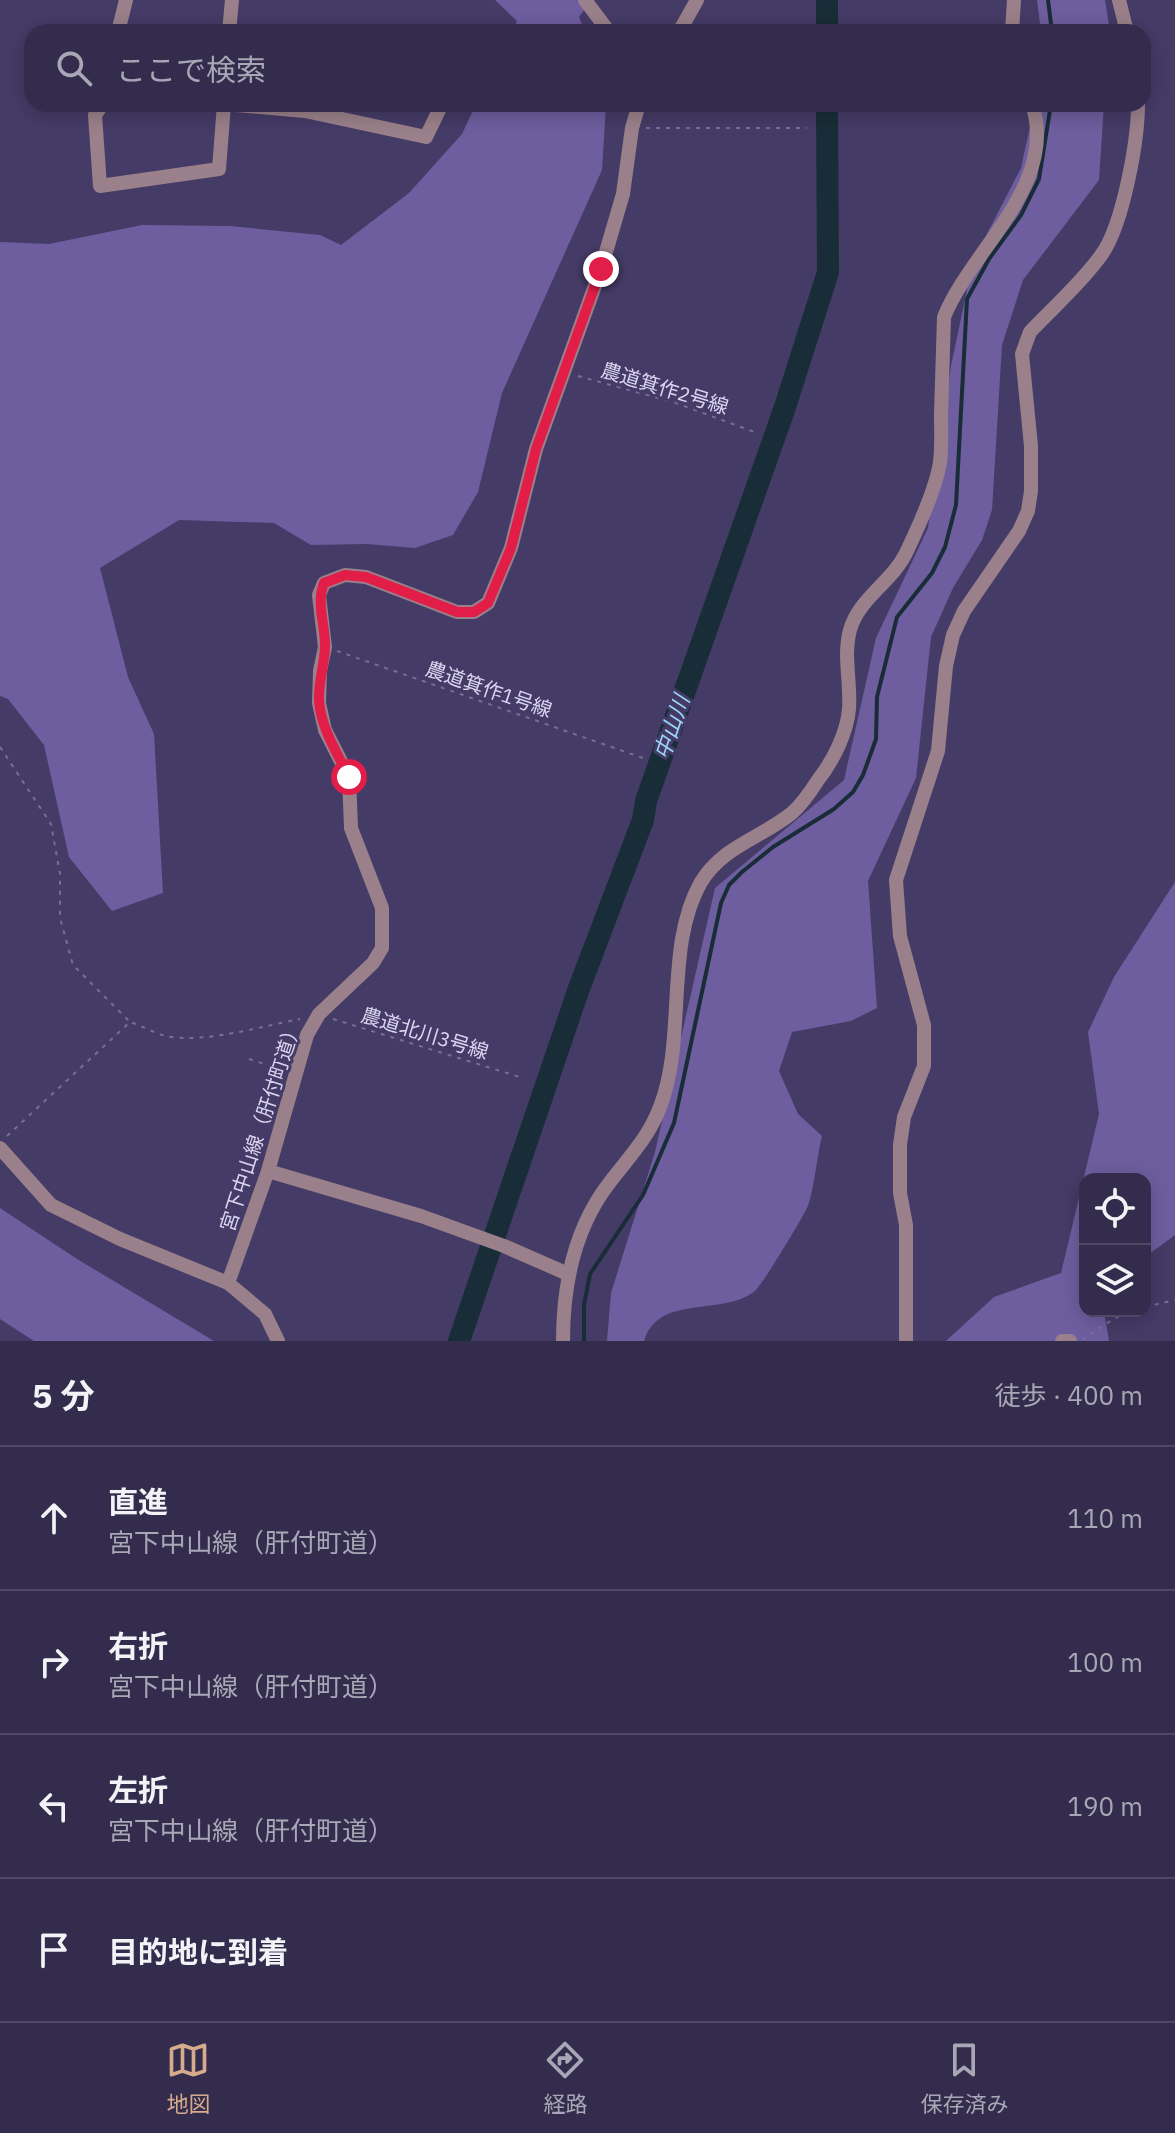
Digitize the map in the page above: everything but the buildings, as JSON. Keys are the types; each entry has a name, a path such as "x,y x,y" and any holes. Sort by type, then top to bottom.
{"street":[{"path":"120,24 126,0"},
{"path":"230,24 232,0"},
{"path":"585,0 603,24"},
{"path":"684,24 697,0"},
{"path":"1012,24 1014,0"},
{"path":"1119,0 1125,24"},
{"path":"97,112 100,186 219,169 223,112"},
{"path":"310,112 426,137 438,112"},
{"name":"宮下中山線（肝付町道）","path":"228,1283 268,1171 307,1035 319,1014 373,963 382,948 382,908 351,828 349,777 325,730 319,703 320,671 325,647 319,595 324,583 345,575 366,577 457,612 474,612 488,603 511,548 536,449 601,269 623,194 637,112"},
{"path":"563,1341 563,1307 568,1274 580,1233 592,1208 651,1129 661,1105 673,1047 678,967 689,913 701,882 725,853 793,812 820,778 845,731 849,708 847,650 851,628 861,606 891,576 905,555 940,463 944,317 952,297 1013,211 1035,151 1034,112"},
{"path":"906,1341 906,1225 900,1193 900,1145 904,1117 924,1066 924,1025 900,936 896,880 938,751 946,666 953,635 964,611 1019,531 1028,511 1031,446 1022,354 1026,341 1030,332 1102,255 1113,233 1131,163 1137,112"},
{"path":"0,1148 51,1205 120,1239 228,1283 265,1314 278,1341"},
{"path":"268,1171 450,1227 568,1274"},
{"path":"1062,1341 1070,1341"}],"path":[{"path":"632,128 807,128"},
{"name":"農道箕作2号線","path":"565,373 676,403 757,433"},
{"name":"農道箕作1号線","path":"325,647 643,758"},
{"path":"0,747 51,824 60,874 60,918 73,965 130,1022 168,1036 199,1036 238,1032 319,1014"},
{"name":"農道北川3号線","path":"319,1014 523,1078"},
{"path":"0,1142 130,1022"},
{"path":"249,1059 295,1074"},
{"path":"1151,1306 1175,1300"},
{"path":"1081,1341 1117,1317"}],"shaded area":[{"path":"495,0 592,0 579,17 582,24 516,24 517,21"},
{"path":"1037,0 1105,0 1109,24 1040,24"},
{"path":"472,112 606,112 602,170 502,393 478,492 453,535 415,548 367,544 311,545 274,523 179,520 100,568 128,677 154,734 163,893 112,911 69,857 44,745 8,699 0,696 0,242 49,244 142,225 230,226 320,235 341,245 409,193 462,134"},
{"path":"1033,112 1103,112 1099,180 1023,280 1002,345 992,510 982,540 953,588 931,637 916,778 868,881 877,1008 851,1021 792,1032 779,1071 798,1114 822,1136 807,1208 755,1291 742,1299 677,1311 663,1317 652,1326 644,1341 607,1341 611,1293 655,1152 715,888 844,780 876,638 928,528 951,366 973,261 1021,168"},
{"path":"1175,882 1175,1235 1151,1253 1151,1173 1085,1173 1099,1114 1088,1032 1114,977"},
{"path":"1079,1198 1079,1317 1105,1317 1109,1341 946,1341 994,1297 1061,1273"},
{"path":"0,1208 77,1259 214,1341 34,1341 0,1319"}],"waterway":[{"name":"中山川","path":"827,0 827,24"},
{"path":"1048,0 1051,24"},
{"name":"中山川","path":"459,1341 578,991 643,820 646,801 785,407 828,272 827,112"},
{"path":"584,1341 584,1305 590,1274 643,1195 674,1123 721,903 729,885 773,847 834,809 853,792 863,775 876,739 877,697 897,617 932,573 945,547 956,505 967,299 989,259 1021,215 1039,179 1050,112"}],"route":[{"path":"349,777 325,730 319,703 320,671 325,647 319,595 324,583 345,575 366,577 457,612 474,612 488,603 511,548 536,449 601,269"}]}
